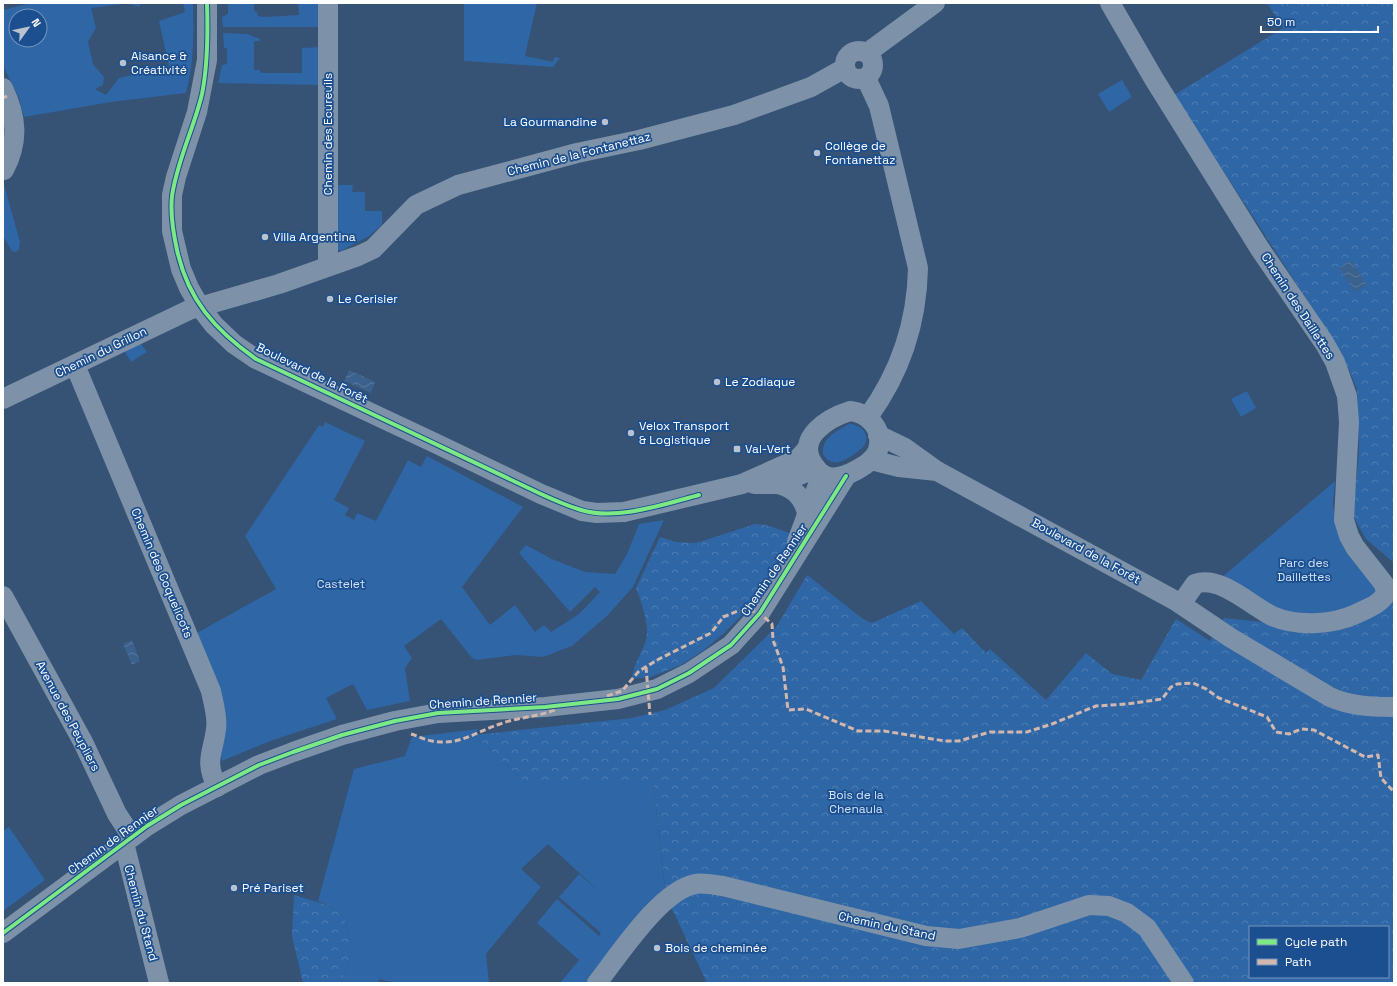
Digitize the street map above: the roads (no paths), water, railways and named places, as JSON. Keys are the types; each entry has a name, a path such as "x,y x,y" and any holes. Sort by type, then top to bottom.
{"street":[{"name":"Boulevard de la Forêt","path":"207,3 207,60 202,93 176,177 171,213 172,231 181,269 200,307 229,339 256,359 541,494 582,511 597,513 624,512 742,484 793,461 807,449"},
{"name":"Chemin des Ecureuils","path":"328,3 328,265"},
{"path":"867,53 935,3"},
{"name":"Chemin des Daillettes","path":"1110,3 1154,79 1260,249 1321,338 1335,362 1347,396 1349,422 1344,520 1349,536 1355,547 1384,584 1386,594 1380,602 1349,617 1329,622 1303,623 1287,621 1272,616 1212,582 1195,584 1181,604"},
{"path":"858,51 867,53 872,59 874,66 871,73 866,78 853,78 845,68 847,58 858,51"},
{"name":"Chemin de la Fontanettaz","path":"328,265 358,256 373,249 416,206 429,197 470,181 577,153 638,140 734,115 811,86 845,68"},
{"path":"866,78 879,106 918,268 915,310 905,345 883,394 868,417"},
{"path":"3,88 15,121 12,155 4,170"},
{"name":"Chemin du Grillon","path":"3,399 118,343 200,307 279,284 328,265"},
{"name":"Chemin des Coquelicots","path":"75,365 211,691 217,727 209,756 212,776 217,787"},
{"path":"850,411 858,412 868,417 878,435 878,450 871,460 846,476 835,478 819,471 808,456 807,449 813,434 827,420 850,411"},
{"name":"Boulevard de la Forêt","path":"878,435 905,448 937,470 1102,559 1181,604 1231,638 1340,702 1362,706 1394,707"},
{"name":"Boulevard de la Forêt","path":"871,460 899,467 937,470"},
{"name":"Boulevard de la Forêt","path":"742,484 778,484 819,471"},
{"name":"Chemin de Rennier","path":"790,565 819,471"},
{"name":"Chemin de Rennier","path":"3,933 128,840 182,805 259,765 342,735 395,721 438,713 545,707 593,703 618,699 657,689 689,673 731,645 760,613 846,476"},
{"path":"778,484 791,488 797,492 802,498 807,513"},
{"name":"Avenue des Peupliers","path":"3,596 83,742 128,840"},
{"name":"Chemin du Stand","path":"128,840 159,983"},
{"name":"Chemin du Stand","path":"597,983 660,905 676,892 696,883 723,886 926,936 959,939 1020,928 1089,905 1109,906 1127,913 1147,928 1184,983"}],"water":[{"path":"1351,260 1367,285 1355,292 1339,268"},
{"path":"349,370 375,382 371,393 344,381"},
{"path":"132,640 140,661 132,665 123,644"}],"place":[{"name":"Aisance & Créativité","path":"123,63"},
{"name":"La Gourmandine","path":"605,122"},
{"name":"Collège de Fontanettaz","path":"817,153"},
{"name":"Villa Argentina","path":"265,237"},
{"name":"Le Cerisier","path":"330,299"},
{"name":"Le Zodiaque","path":"717,382"},
{"name":"Velox Transport & Logistique","path":"631,433"},
{"name":"Val-Vert","path":"737,449"},
{"name":"Pré Pariset","path":"234,888"},
{"name":"Bois de cheminée","path":"657,948"}],"park label":[{"name":"Parc des Daillettes","path":"1304,570"},
{"name":"Castelet","path":"341,584"},
{"name":"Bois de la Chenaula","path":"856,802"}]}
